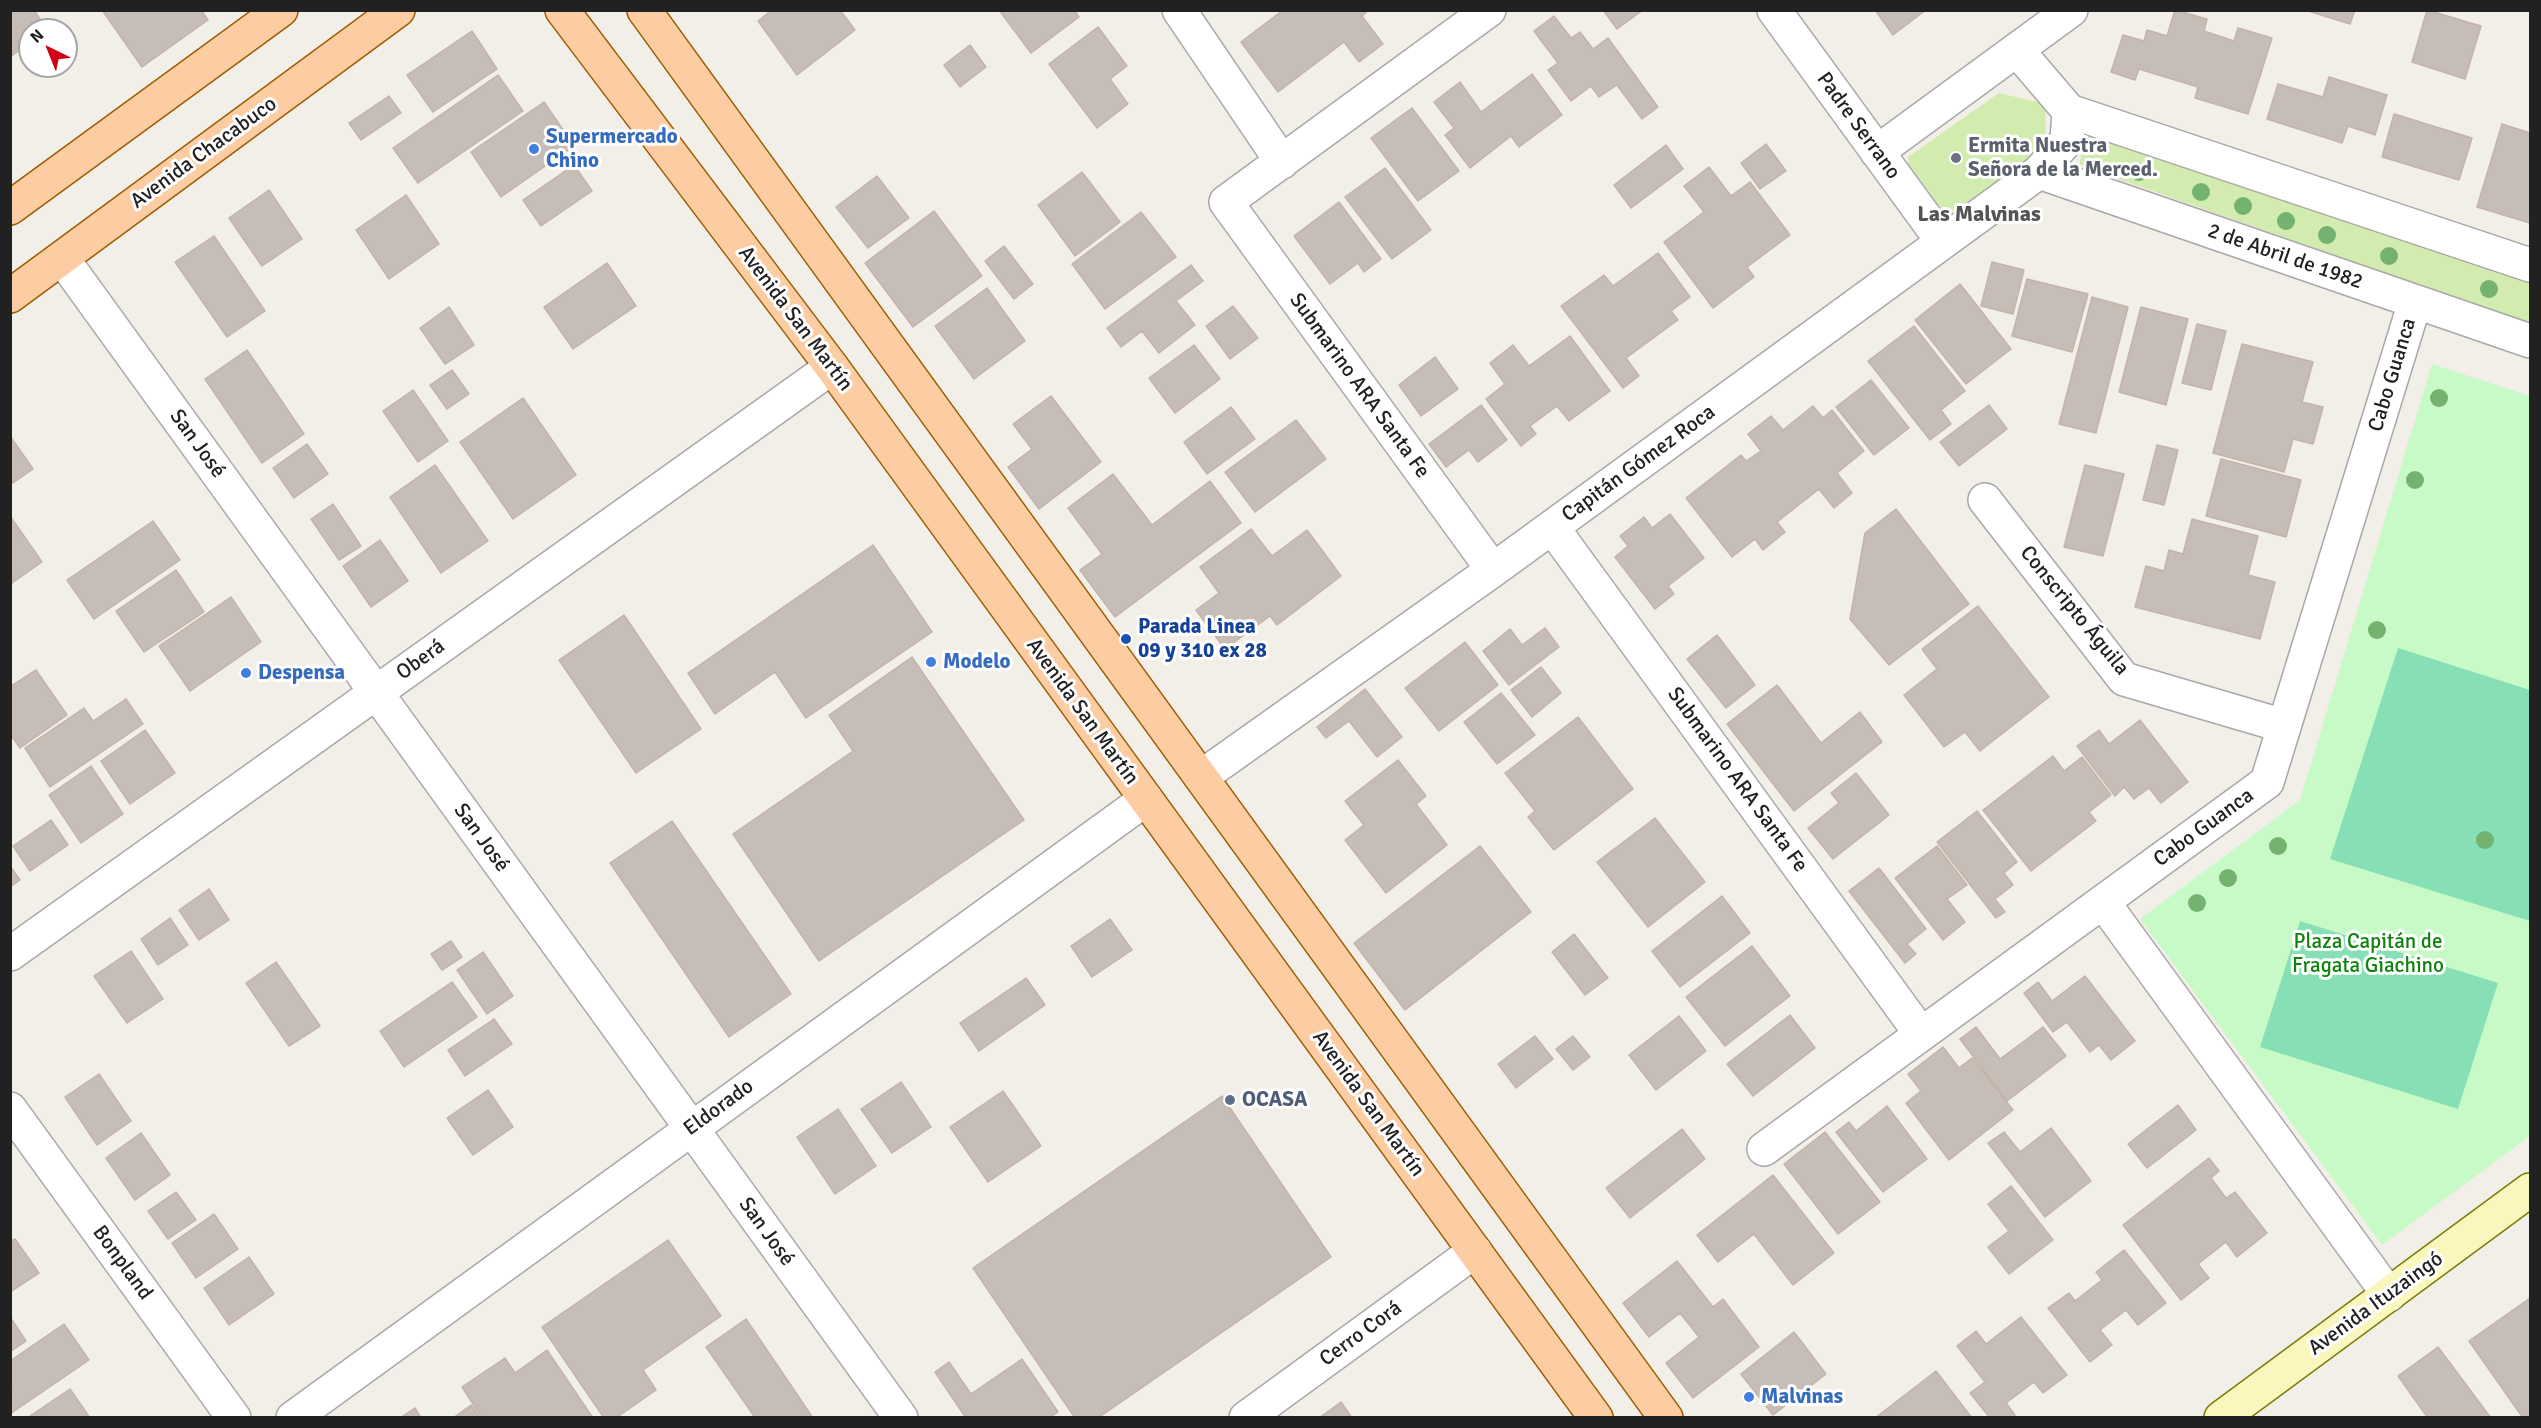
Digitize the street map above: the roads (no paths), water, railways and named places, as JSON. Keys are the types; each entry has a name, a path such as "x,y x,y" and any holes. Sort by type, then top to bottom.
{"main road":[{"path":"14,197 281,10"},
{"name":"Avenida Chacabuco","path":"10,296 398,10"},
{"name":"Avenida San Martín","path":"562,10 832,367 1596,1418"},
{"path":"644,10 1666,1418"},
{"name":"Avenida Ituzaingó","path":"2221,1418 2530,1190"}],"street":[{"path":"1179,10 1282,162 1490,10"},
{"name":"Padre Serrano","path":"1774,10 1943,242"},
{"path":"1877,152 2071,10"},
{"path":"2017,50 2068,125 2530,265"},
{"name":"Capitán Gómez Roca","path":"1201,777 1493,570 2040,172 2068,125"},
{"name":"Submarino ARA Santa Fe","path":"1282,162 1226,202 1493,570"},
{"name":"2 de Abril de 1982","path":"2040,172 2530,341"},
{"name":"San José","path":"62,258 901,1418"},
{"name":"Cabo Guanca","path":"1764,1149 2267,783 2415,302"},
{"name":"Oberá","path":"10,954 832,367"},
{"name":"Conscripto Águila","path":"1985,500 2124,679 2284,726"},
{"name":"Submarino ARA Santa Fe","path":"1552,527 1921,1034"},
{"name":"Eldorado","path":"293,1418 1146,799"},
{"path":"2103,902 2389,1295"},
{"name":"Bonpland","path":"10,1109 234,1418"},
{"name":"Cerro Corá","path":"1246,1418 1475,1251"}],"place":[{"name":"Supermercado Chino","path":"534,149"},
{"name":"Ermita Nuestra Señora de la Merced.","path":"1956,158"},
{"name":"Parada Linea 09 y 310 ex 28","path":"1126,639"},
{"name":"Modelo","path":"931,662"},
{"name":"Despensa","path":"246,673"},
{"name":"OCASA","path":"1230,1100"},
{"name":"Malvinas","path":"1749,1397"}],"district":[{"name":"Las Malvinas","path":"1979,215"}],"park label":[{"name":"Plaza Capitán de Fragata Giachino","path":"2368,954"}]}
